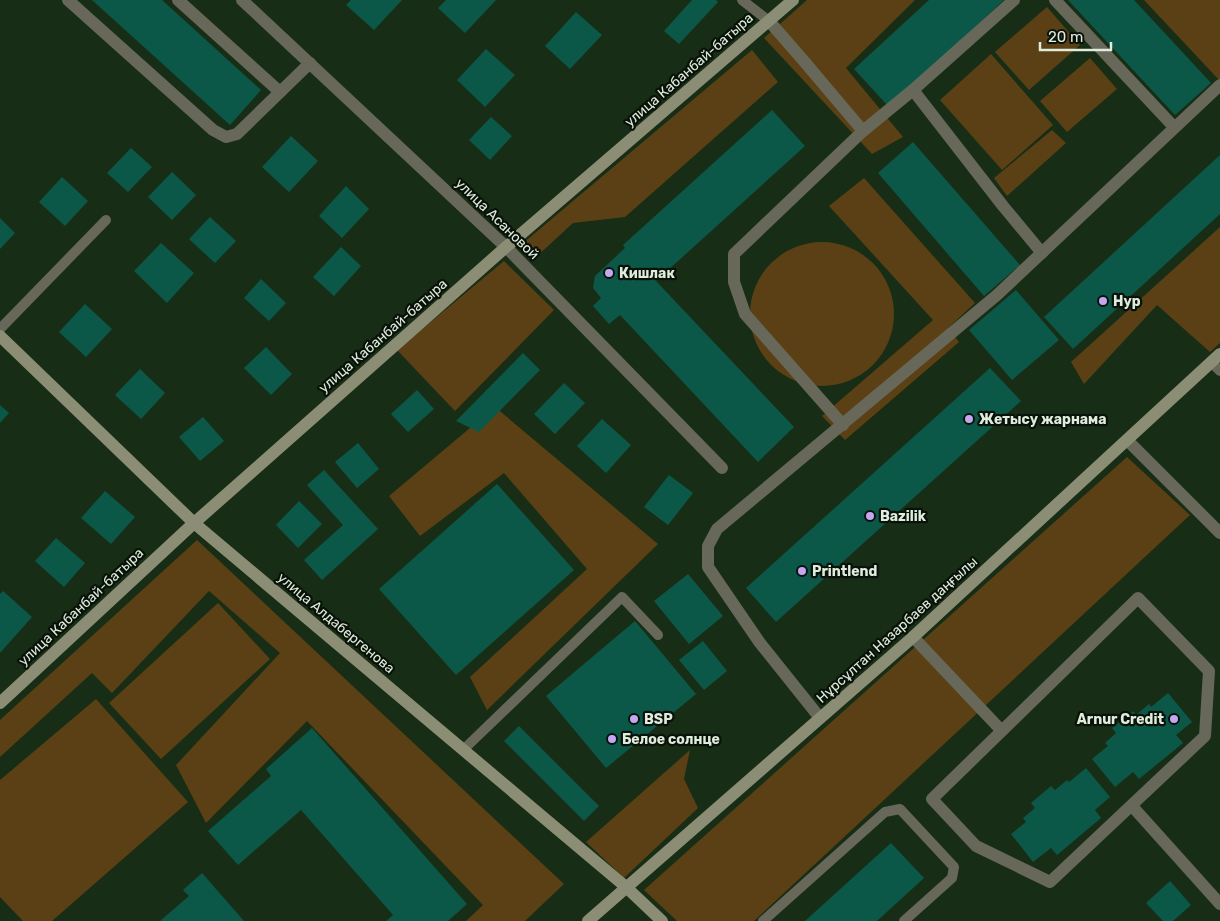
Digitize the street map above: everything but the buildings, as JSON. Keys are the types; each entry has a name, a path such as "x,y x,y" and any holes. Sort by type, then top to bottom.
{"main road":[{"name":"улица Кабанбай-батыра","path":"0,703 194,523 506,247 793,0"},
{"name":"улица Алдабергенова","path":"0,336 194,523 626,887 662,921"},
{"name":"Нұрсұлтан Назарбаев даңғылы","path":"588,921 913,637 1127,440 1217,363"}],"street":[{"path":"68,0 213,130 226,137 237,134 310,63"},
{"path":"178,0 280,92"},
{"name":"улица Асановой","path":"242,0 506,247 722,468"},
{"path":"843,425 746,314 734,282 734,254 863,131 913,90 1014,0"},
{"path":"1055,0 1174,127"},
{"path":"769,21 863,131"},
{"path":"820,718 760,643 708,567 708,546 717,529 997,295 1174,127 1220,86"},
{"path":"913,90 1003,206 1042,252"},
{"path":"1127,440 1220,533"},
{"path":"1138,598 1209,671 1205,736 1050,882 976,846 932,799 1001,730 1138,598"},
{"path":"913,637 1001,730"},
{"path":"1132,806 1220,904"}],"lane":[{"path":"742,0 769,21"},
{"path":"0,329 106,220"},
{"path":"463,750 622,597 658,634"},
{"path":"763,921 885,812 900,808 954,867 952,878 904,921"}],"shaded area":[{"path":"807,0 915,0 846,68 903,137 872,154 764,38"},
{"path":"1144,0 1220,0 1220,81"},
{"path":"1047,7 1080,45 1029,90 995,52"},
{"path":"752,50 778,82 625,217 573,223 535,258 522,244"},
{"path":"991,54 1053,125 1002,170 940,100"},
{"path":"1090,58 1117,89 1067,132 1040,101"},
{"path":"1052,130 1066,143 1007,196 994,178"},
{"path":"864,178 975,303 948,328 959,342 845,440 822,416 933,320 829,206"},
{"path":"1220,227 1220,343 1210,352 1157,305 1084,384 1071,362"},
{"path":"822,242 850,247 873,263 889,286 894,314 889,342 873,365 850,381 822,386 794,381 771,365 755,342 750,314 755,286 771,263 794,247"},
{"path":"504,261 554,310 455,411 397,350"},
{"path":"495,407 658,544 487,710 470,677 587,569 504,473 420,536 389,496"},
{"path":"1127,457 1190,515 754,921 677,921 644,890"},
{"path":"197,540 564,884 525,921 466,921 483,905 307,721 206,823 176,765 280,653 209,591 112,693 92,673 0,757 0,720"},
{"path":"218,603 270,659 161,759 109,703"},
{"path":"96,699 188,802 52,921 23,921 0,897 0,780"},
{"path":"690,750 684,779 698,808 624,878 586,842"}],"place":[{"name":"Кишлак","path":"609,273"},
{"name":"Нур","path":"1103,301"},
{"name":"Жетысу жарнама","path":"969,419"},
{"name":"Bazilik","path":"870,516"},
{"name":"Printlend","path":"802,571"},
{"name":"BSP","path":"634,719"},
{"name":"Arnur Credit","path":"1174,719"},
{"name":"Белое солнце","path":"612,739"}]}
